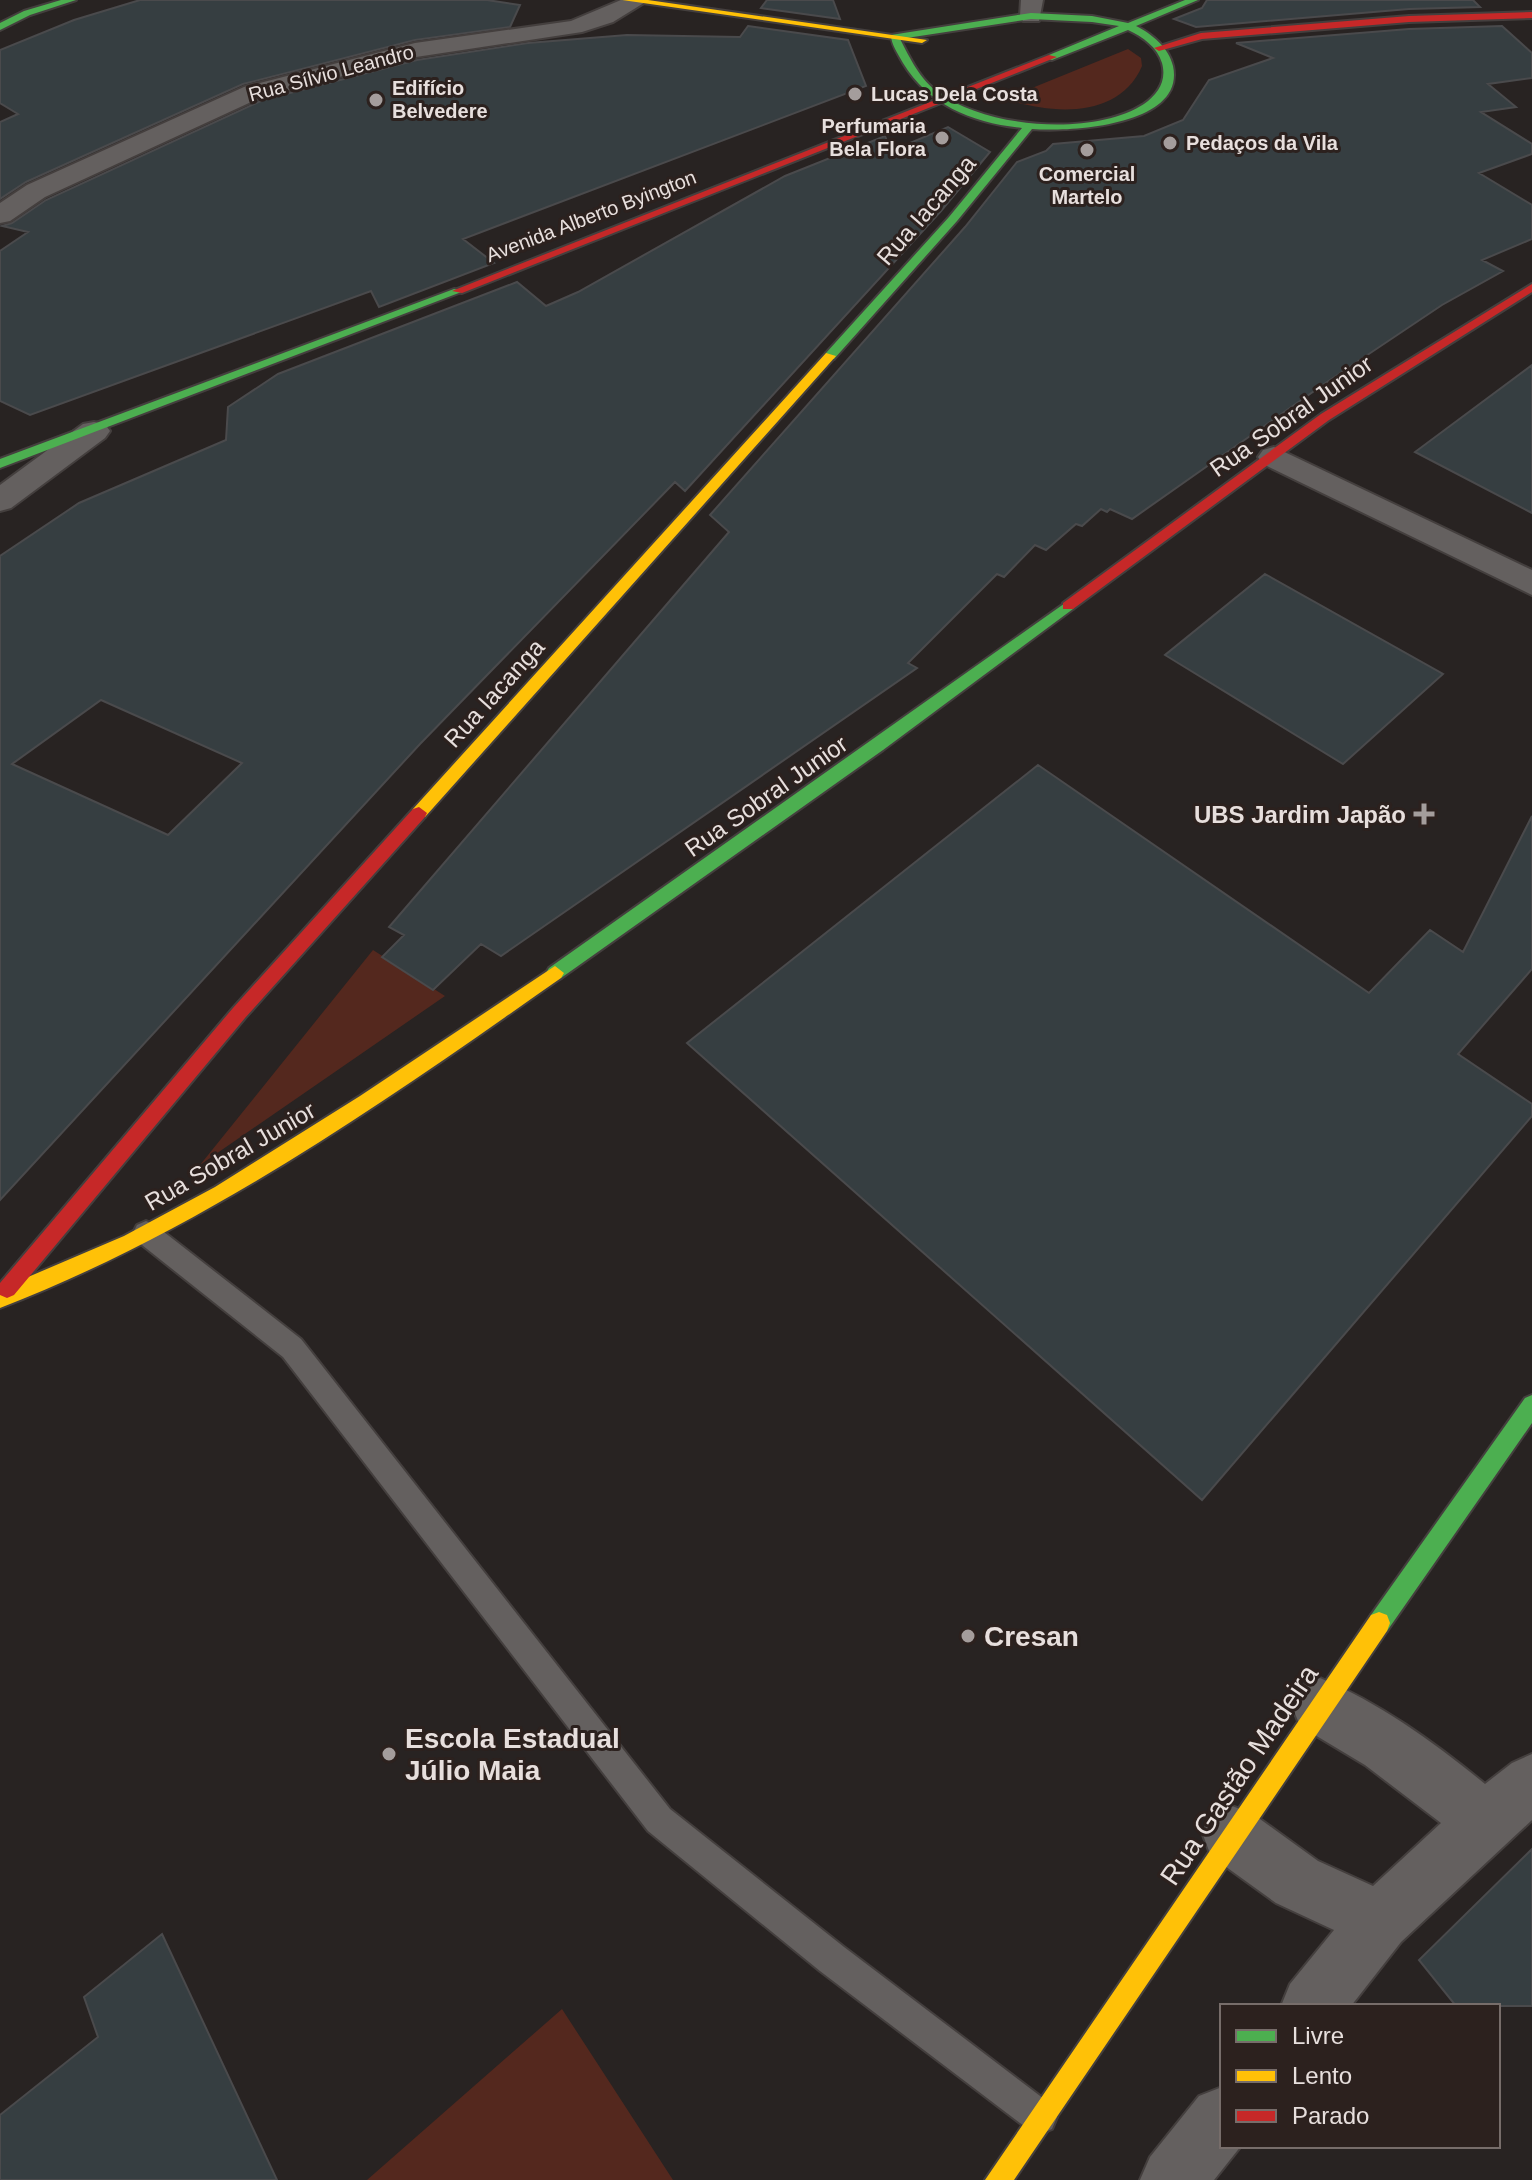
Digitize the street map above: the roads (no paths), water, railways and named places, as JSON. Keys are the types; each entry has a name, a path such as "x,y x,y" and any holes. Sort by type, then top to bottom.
{"street":[{"path":"0,27 48,0"},
{"path":"27,13 71,0"},
{"name":"Avenida Alberto Byington","path":"0,464 94,431 693,201 1193,0"},
{"path":"631,1 894,37 970,43"},
{"name":"Rua Sílvio Leandro","path":"0,215 36,191 253,92 415,50 574,27 605,17 631,1"},
{"path":"1031,8 1127,26 1153,40 1169,60 1169,82 1143,109 1078,125 1030,125 972,114 940,100 918,79 894,37 1031,8"},
{"path":"1172,8 1170,14 1174,20 1201,36"},
{"path":"1159,48 1201,36 1409,19 1532,15"},
{"path":"1022,47 1064,51"},
{"name":"Rua Iacanga","path":"0,1298 239,1013 953,219 1030,125"},
{"name":"Rua Sobral Junior","path":"0,1298 146,1233 291,1152 412,1073 878,746 1325,417 1532,287"},
{"path":"0,501 94,431"},
{"path":"1274,457 1532,584"},
{"name":"Rua Gastão Madeira","path":"998,2180 1320,1706 1532,1405"},
{"path":"1320,1706 1376,1737 1414,1763 1484,1822"},
{"path":"1314,2004 1380,1921 1484,1822 1532,1783"},
{"path":"1232,1835 1297,1882 1380,1921"},
{"path":"1173,2180 1220,2121"}],"lane":[{"path":"146,1233 292,1348 659,1820 832,1959 1040,2117"}],"place":[{"name":"Lucas Dela Costa","path":"855,94"},
{"name":"Edifício Belvedere","path":"376,100"},
{"name":"Perfumaria Bela Flora","path":"942,138"},
{"name":"Pedaços da Vila","path":"1170,143"},
{"name":"Comercial Martelo","path":"1087,150"},
{"name":"UBS Jardim Japão","path":"1424,814"},
{"name":"Cresan","path":"968,1636"},
{"name":"Escola Estadual Júlio Maia","path":"389,1754"}]}
